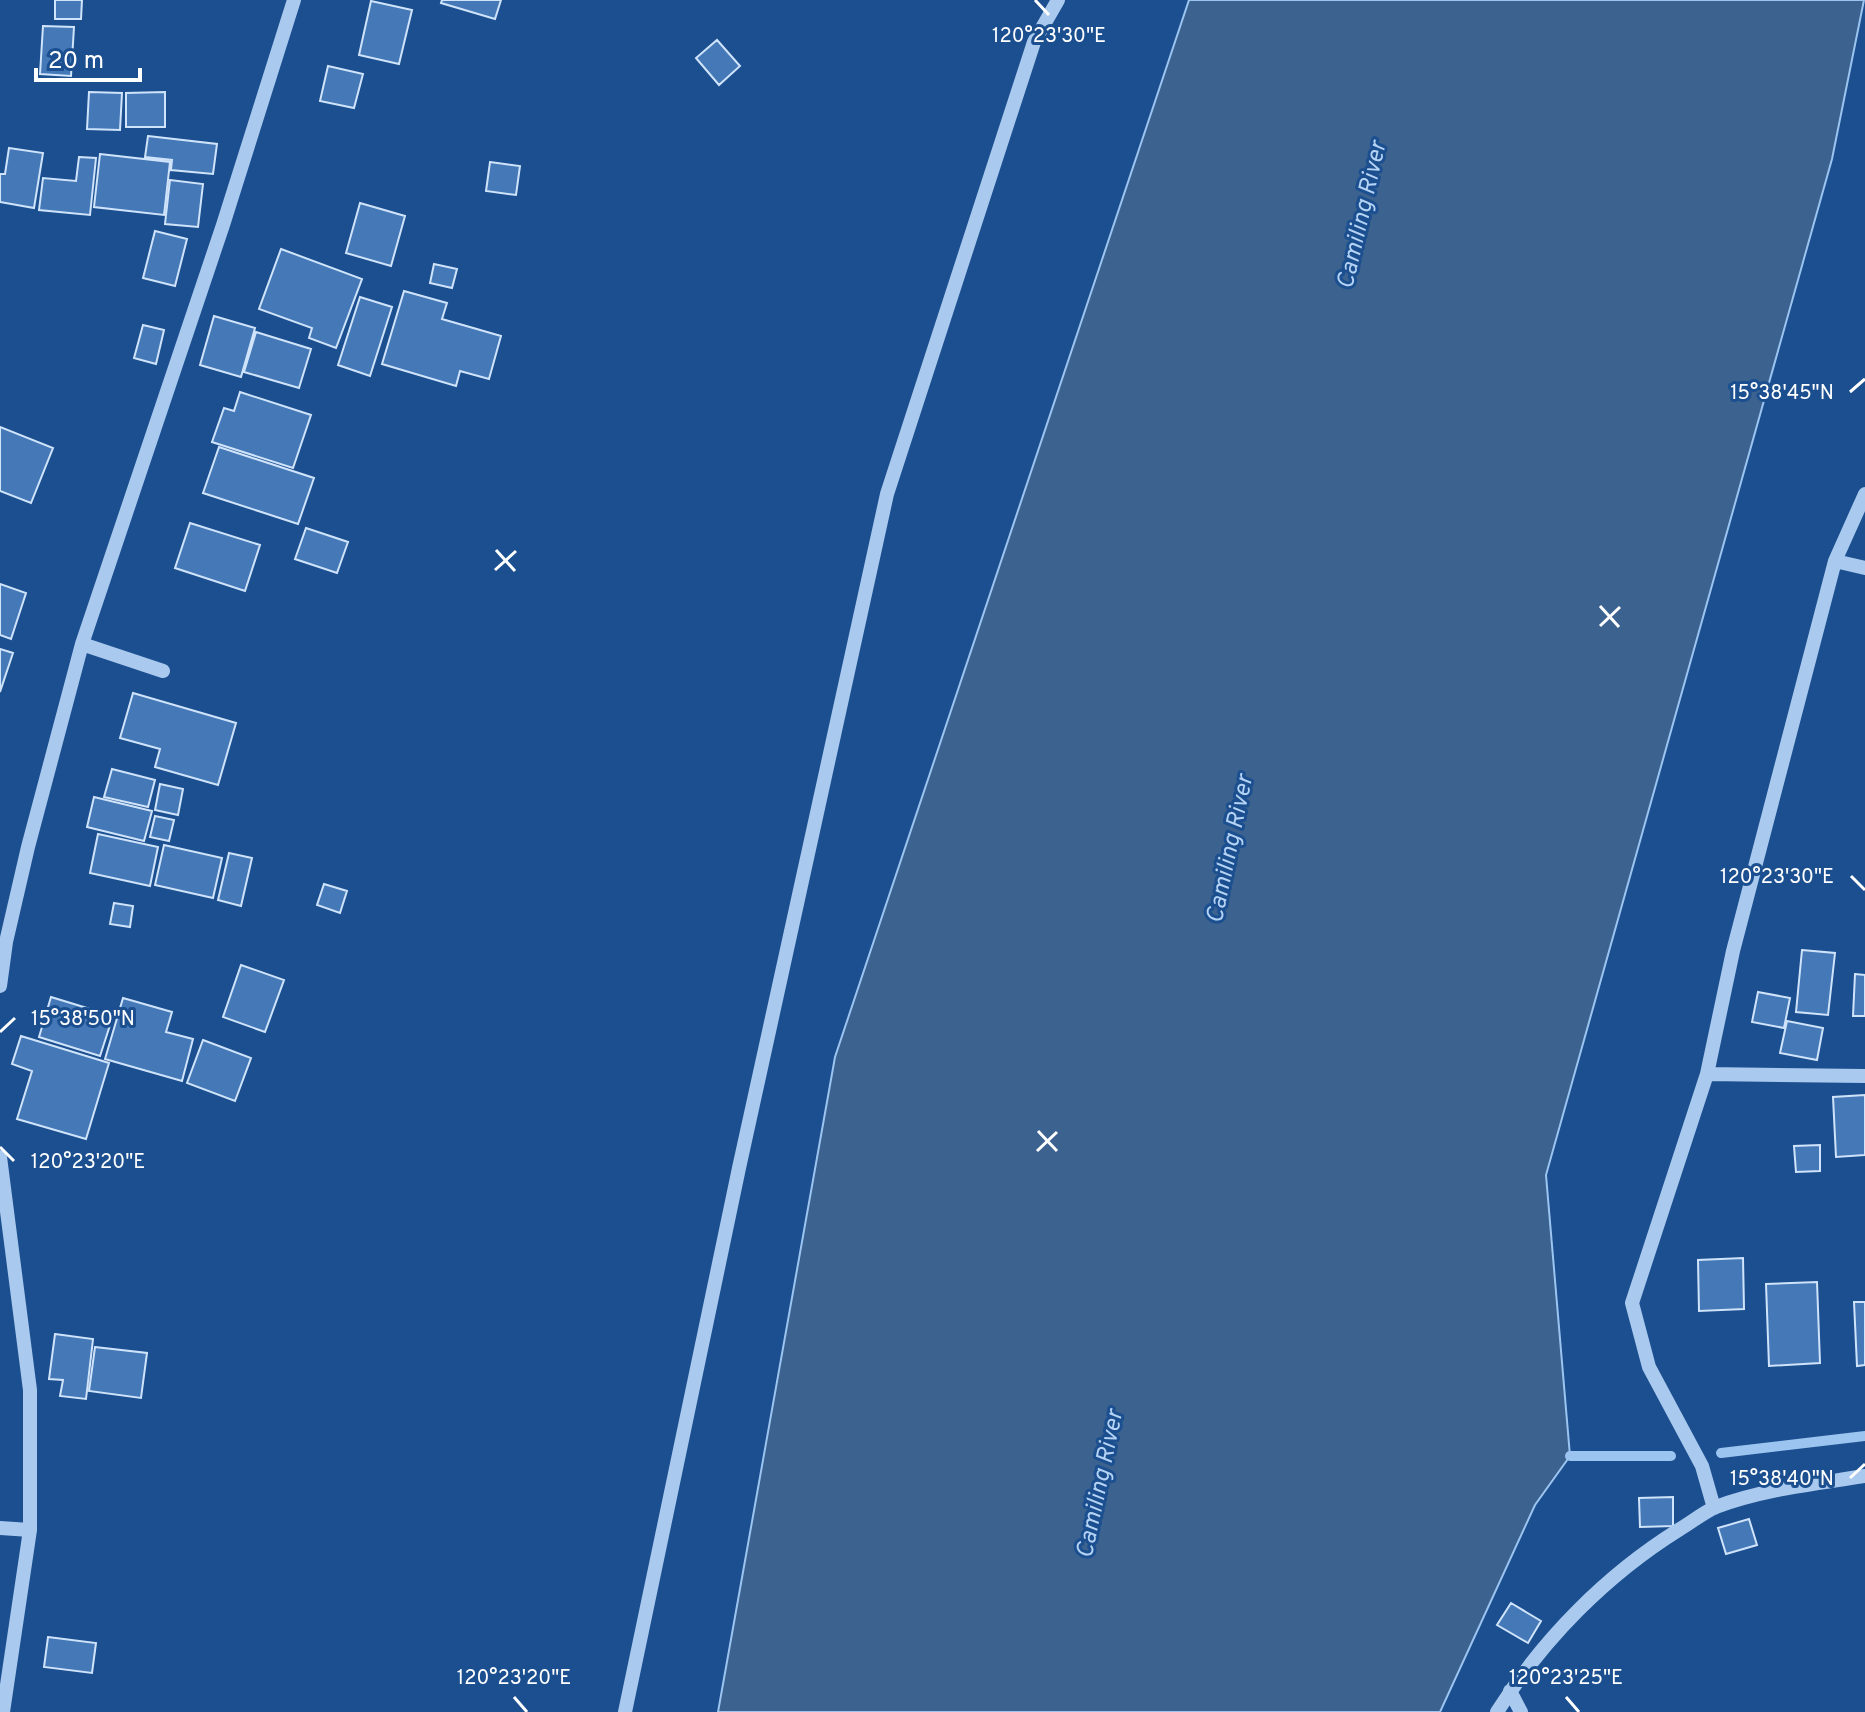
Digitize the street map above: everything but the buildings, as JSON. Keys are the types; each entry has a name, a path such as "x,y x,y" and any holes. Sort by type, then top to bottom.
{"street":[{"path":"0,986 6,942 28,847 82,644 223,225 294,0"},
{"path":"625,1712 739,1168 887,494 1034,42 1058,0"},
{"path":"1714,1508 1702,1466 1649,1367 1632,1303 1707,1074 1733,951 1835,561 1865,494"},
{"path":"1835,561 1865,568"},
{"path":"82,644 163,671"},
{"path":"1707,1074 1865,1076"},
{"path":"0,1157 4,1223 30,1390 30,1530 3,1712"},
{"path":"1497,1712 1525,1668 1605,1583 1646,1550 1714,1508 1765,1492 1865,1476"},
{"path":"0,1528 30,1530"},
{"path":"1510,1691 1521,1712"}],"water":[{"name":"Camiling River","path":"1189,0 1864,0 1832,159 1546,1175 1570,1456 1535,1505 1440,1712 718,1712 835,1057"}],"waterway":[{"path":"1721,1453 1865,1436"},
{"path":"1570,1456 1671,1456"}]}
